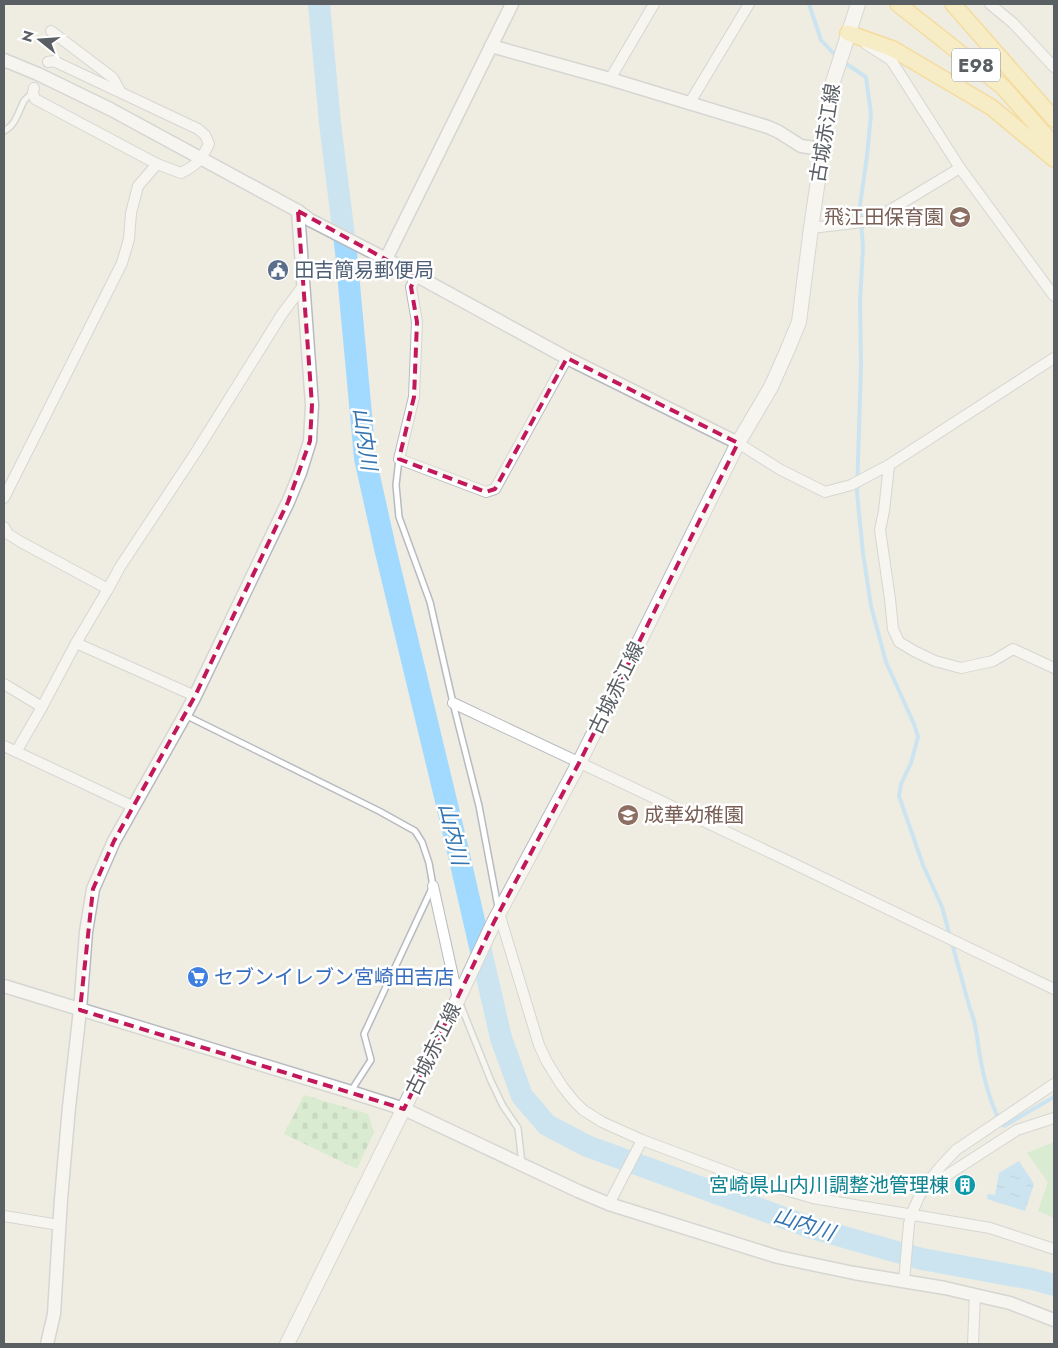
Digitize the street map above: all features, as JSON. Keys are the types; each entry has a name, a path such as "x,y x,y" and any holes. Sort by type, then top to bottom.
{"main road":[{"name":"古城赤江線","path":"287,1344 461,994 496,917 579,763 738,443 771,387 799,322 832,85 858,4"},
{"name":"E98","path":"898,4 1003,86 1052,140"},
{"path":"954,4 1054,119"},
{"path":"848,33 892,49 991,107 1054,159"}],"street":[{"path":"386,259 512,4"},
{"path":"610,79 654,4"},
{"path":"690,104 750,4"},
{"path":"990,4 1013,23 1054,67"},
{"path":"51,31 113,78 120,91"},
{"path":"848,33 891,60 960,168 1054,296"},
{"path":"491,46 610,79 768,127 801,146 822,149"},
{"path":"4,60 38,74 110,109 298,211 310,220 386,259 567,358 738,443 781,470 825,492 851,485 889,465 1054,358"},
{"path":"34,91 35,99 157,164 181,173 191,168 201,159 208,144 205,135 198,129 58,62 48,62"},
{"path":"4,498 122,263 129,239 131,213 138,186 157,164"},
{"path":"811,228 872,221 960,168"},
{"path":"47,1344 54,1314 69,1107 80,1010 86,932 93,889 114,841 195,696 288,502 310,441 312,405 298,211"},
{"path":"416,276 411,287 417,322 414,397 399,459 486,492 495,489 567,358"},
{"path":"16,752 129,553 196,452 282,314 303,286"},
{"path":"889,465 880,530 893,629 899,642 936,661 962,668 993,660 1013,649 1054,668"},
{"path":"4,527 8,534 21,542 108,589"},
{"path":"76,644 195,696"},
{"path":"4,684 42,707"},
{"path":"453,703 1054,989"},
{"path":"4,746 134,807"},
{"path":"433,886 461,994"},
{"path":"496,917 539,1045 547,1062 574,1101 583,1110 602,1122 642,1140 741,1177 813,1198 910,1220 990,1228 1054,1249"},
{"path":"4,986 404,1109 609,1204 778,1257 854,1273 904,1275 1010,1303 1054,1320"},
{"path":"904,1275 910,1220 923,1188 930,1179 956,1150 1054,1084"},
{"path":"930,1179 935,1183 1017,1130 1054,1118"},
{"path":"609,1204 642,1140"},
{"path":"4,1216 59,1225"},
{"path":"973,1344 975,1295"}],"lane":[{"path":"4,131 15,121 25,100 34,91"},
{"path":"399,459 396,485 399,517 430,602 453,703 480,806 496,917"},
{"path":"185,715 379,810 415,831 422,842 429,863 433,886 364,1034 371,1060 351,1092"},
{"path":"461,994 491,1080 503,1106 518,1128 522,1164"}],"highlighted area":[{"path":"298,211 416,276 411,287 417,322 414,397 399,459 486,492 495,489 567,358 738,443 579,763 494,922 404,1109 80,1010 93,889 114,841 195,696 288,502 310,441 312,405"}],"green space":[{"path":"304,1095 368,1114 374,1132 357,1169 284,1134"},
{"path":"1054,1142 1054,1218 1038,1211 1048,1182 1027,1153"}],"water":[{"path":"1019,1161 1034,1184 1025,1211 987,1199 988,1194 995,1195 999,1173"}],"waterway":[{"name":"山内川","path":"319,4 330,123 346,252 365,458 501,1038 522,1096 547,1125 587,1146 812,1228 922,1259 1032,1279 1054,1285"},
{"path":"809,4 821,40 837,57"},
{"path":"842,61 866,77 871,114 860,205 863,248 860,301 861,366 857,493 871,606 886,662 918,737 911,763 901,784 899,796 923,865 942,907 974,1019 985,1079 1002,1125 1004,1126 1054,1097"}],"place":[{"name":"飛江田保育園","path":"960,217"},
{"name":"田吉簡易郵便局","path":"278,270"},
{"name":"成華幼稚園","path":"628,815"},
{"name":"セブンイレブン宮崎田吉店","path":"198,977"},
{"name":"宮崎県山内川調整池管理棟","path":"965,1185"}]}
